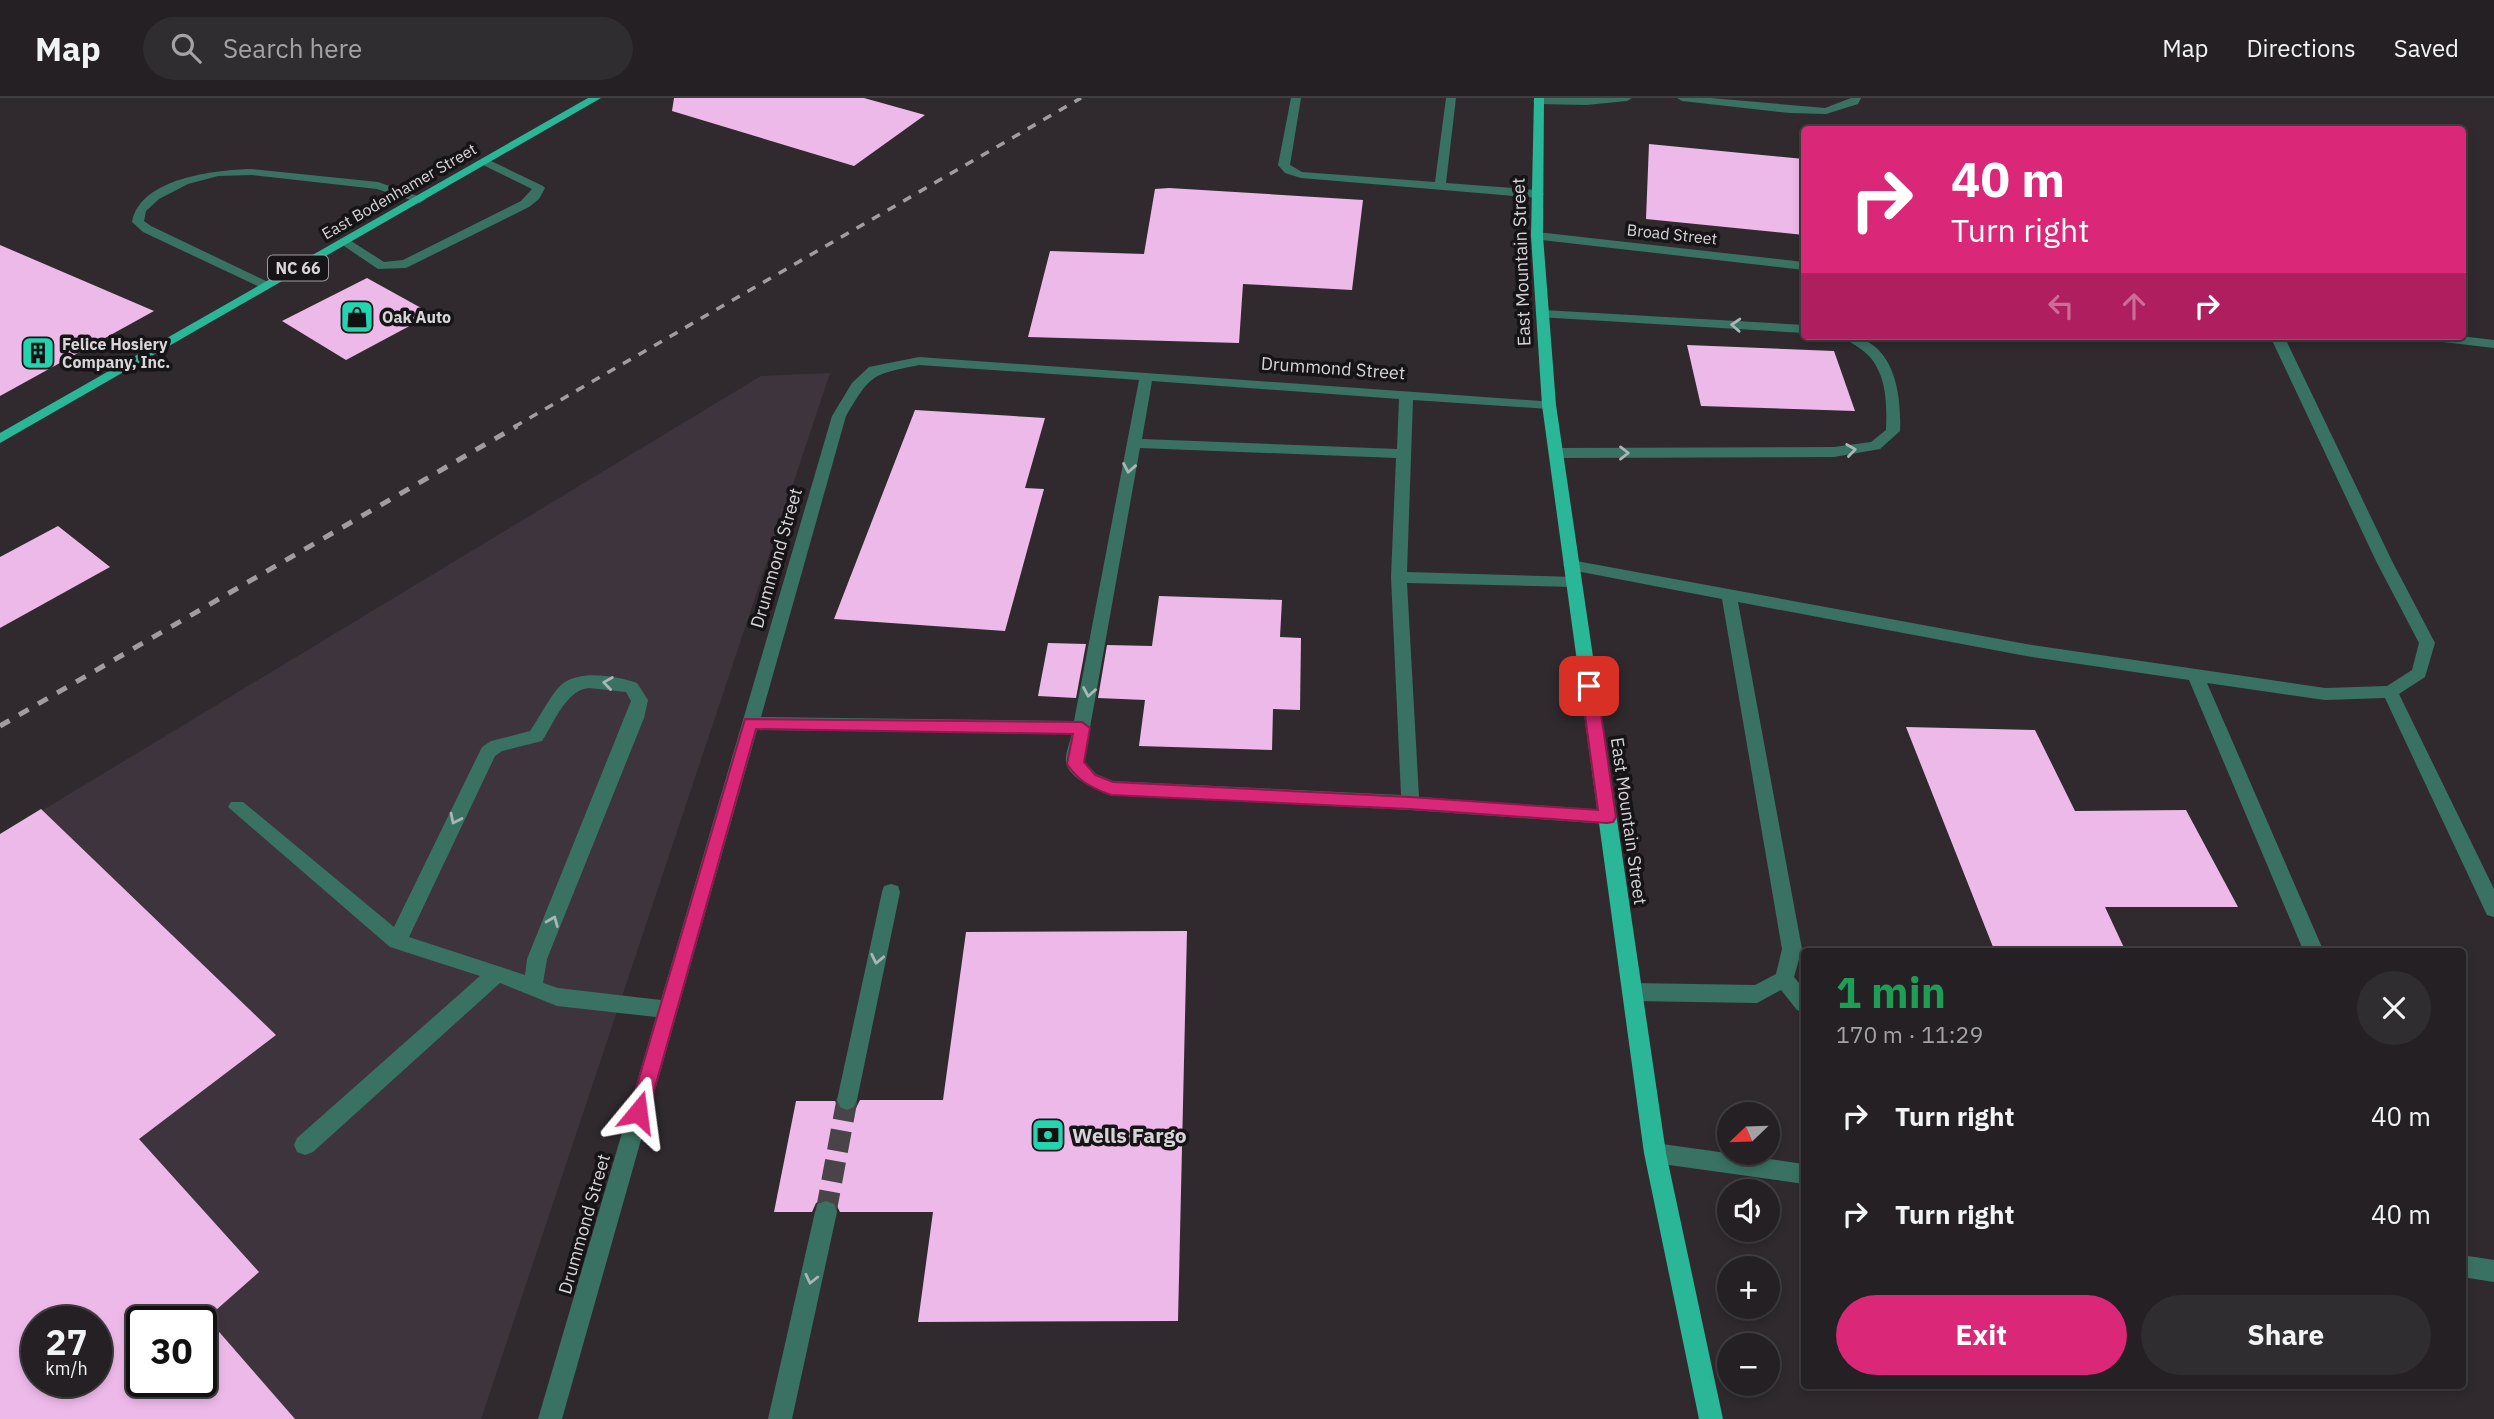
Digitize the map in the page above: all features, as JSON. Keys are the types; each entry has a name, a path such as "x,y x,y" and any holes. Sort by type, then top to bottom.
{"main road":[{"name":"East Bodenhamer Street","path":"0,439 596,98"},
{"name":"East Mountain Street","path":"1538,99 1537,236 1549,405 1655,1153 1711,1419"}],"street":[{"path":"1296,98 1284,165 1289,171 1301,175 1538,194"},
{"path":"1440,186 1451,98"},
{"path":"1538,99 1586,102 1628,98"},
{"path":"1682,98 1790,110 1826,111 1854,102 1856,98"},
{"path":"344,242 382,266 406,264 525,204 535,196 539,188 532,182 485,162"},
{"path":"266,286 147,229 138,222 140,210 155,196 184,182 218,173 378,186 419,199"},
{"name":"Broad Street","path":"1537,236 1801,266"},
{"path":"1543,314 1801,329"},
{"path":"1556,453 1834,452 1875,446 1893,431 1895,400 1882,362 1866,343 1859,340"},
{"path":"1399,577 1573,573 1729,594 2026,650 2325,694 2389,692 2419,673 2427,643 2384,561 2279,340"},
{"path":"2460,340 2494,344"},
{"name":"Drummond Street","path":"550,1419 839,416 857,386 874,370 919,360 1549,405"},
{"path":"1146,377 1075,764 1090,779 1111,788 1410,803 1607,817"},
{"path":"1406,395 1399,577 1410,803"},
{"path":"1134,443 1403,454"},
{"path":"1632,992 1758,993 1784,979 1792,949 1729,594"},
{"path":"2195,675 2312,948"},
{"path":"397,941 488,752 497,746 536,736 565,688 577,682 591,681 631,687 640,700 635,718 537,959 533,985"},
{"path":"2389,692 2494,909"},
{"path":"750,723 1082,728"},
{"path":"237,807 397,941 533,985 556,997 668,1010"},
{"path":"848,1100 891,892"},
{"path":"305,1145 497,973"},
{"path":"1784,979 1801,1000"},
{"path":"1655,1153 1801,1174"},
{"path":"780,1419 827,1212"},
{"path":"2466,1267 2494,1271"}],"shaded area":[{"path":"830,373 481,1419 0,1419 0,836 761,376"}],"building":[{"path":"674,98 864,98 925,115 854,166 672,111"},
{"path":"1649,144 1801,159 1801,235 1646,219"},
{"path":"1155,189 1363,200 1352,290 1243,284 1239,343 1028,337 1050,251 1144,254"},
{"name":"Felice Hosiery Company, Inc.","path":"0,245 154,311 0,396"},
{"name":"Oak Auto","path":"367,278 432,314 346,360 282,321"},
{"path":"1687,345 1834,351 1855,411 1701,406"},
{"path":"915,410 1045,418 1025,488 1044,489 1005,631 834,619"},
{"path":"58,526 110,567 0,628 0,557"},
{"path":"1159,596 1282,600 1280,637 1301,638 1300,710 1273,709 1272,750 1139,746 1145,700 1098,698 1107,645 1152,646"},
{"path":"1048,643 1086,644 1076,698 1038,696"},
{"path":"1906,727 2035,730 2075,811 2186,810 2238,907 2105,907 2124,948 1993,948"},
{"path":"41,809 276,1035 139,1139 259,1272 217,1309 217,1306 126,1306 126,1397 217,1397 217,1329 295,1419 0,1419 0,834"},
{"path":"1187,931 1178,1321 918,1322 933,1212 840,1212 835,1202 825,1199 816,1203 812,1212 774,1212 796,1101 835,1101 839,1109 848,1112 856,1108 860,1100 943,1100 966,932"}],"tunnel":[{"path":"826,1212 847,1100"}],"railway":[{"path":"514,427 1081,98"},
{"path":"0,726 517,426"}],"place":[{"name":"Oak Auto","path":"357,317"},
{"name":"Felice Hosiery Company, Inc.","path":"38,353"},
{"name":"Wells Fargo","path":"1048,1135"}],"route":[{"path":"638,1112 750,723 1082,728 1075,764 1090,779 1111,788 1410,803 1607,817 1589,686"}]}
